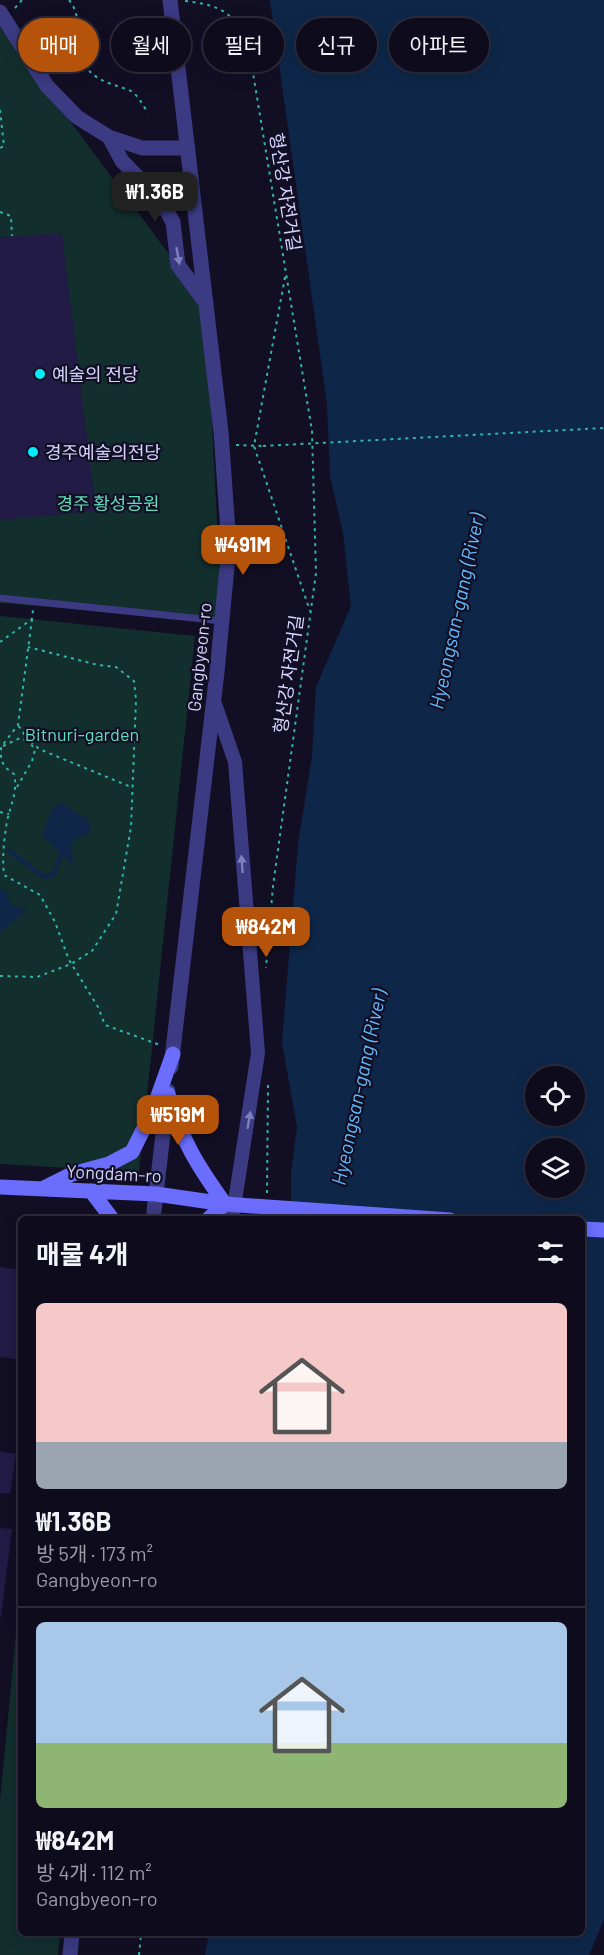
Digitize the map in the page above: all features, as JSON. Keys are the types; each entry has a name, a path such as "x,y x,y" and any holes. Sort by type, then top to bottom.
{"main road":[{"path":"41,1189 72,1174 109,1164 132,1152 153,1110 173,1051"},
{"path":"168,1095 179,1130 191,1154 225,1204 212,1216"},
{"name":"Yongdam-ro","path":"0,1187 156,1194 225,1204 394,1216"},
{"path":"91,1191 110,1216"},
{"path":"585,1229 604,1230"}],"street":[{"name":"Gangbyeon-ro","path":"153,1216 214,700 229,546 222,445 170,0"},
{"path":"7,10 46,86 77,117 109,137 142,148 188,148"},
{"path":"109,137 122,161 161,201 173,222 178,265 206,304"},
{"path":"214,700 235,762 258,1053 233,1216"},
{"path":"70,1955 72,1936"}],"lane":[{"path":"0,598 222,621"}],"path":[{"path":"7,10 22,0"},
{"path":"69,0 76,9 77,18"},
{"name":"형산강 자전거길","path":"180,0 224,10 236,20 240,30 253,73 312,431 316,573 273,886 266,971"},
{"path":"93,72 109,85 133,92 148,113"},
{"path":"0,110 4,146 0,148"},
{"path":"0,212 11,216 12,237"},
{"path":"285,275 254,446 310,612"},
{"path":"222,445 263,446 604,428"},
{"path":"17,787 14,774 1,760 1,747 18,725 34,601"},
{"path":"0,642 32,619"},
{"path":"0,976 37,977 71,964 92,951 116,914 131,827 136,700 134,681 116,667 98,665 28,646"},
{"path":"18,725 35,750 32,761 17,787 9,814 2,852 4,875 40,895 55,922 71,964 98,1007 105,1025 173,1051"},
{"path":"1,747 20,738 31,742 39,749 133,787"},
{"path":"0,812 9,814"},
{"path":"267,1196 268,1080"},
{"path":"139,1955 141,1936"}],"green space":[{"name":"경주 황성공원","path":"0,27 18,51 18,72 33,72 206,304 222,621 0,603"},
{"name":"Bitnuri-garden","path":"0,616 195,636 139,1172 0,1164"},
{"path":"18,1612 18,1936 60,1936 58,1955 0,1955 0,1801"}],"water":[{"name":"Hyeongsan-gang (River)","path":"270,0 604,0 604,1919 589,1955 205,1955 209,1936 585,1936 585,1216 291,1216 291,1173 297,1127 282,1042 298,844 312,756 316,687 351,606 343,533 330,476 327,404 280,72 284,72 284,18 273,18"},
{"path":"60,802 88,819 91,829 86,836 76,838 71,844 73,865 42,835 52,810"},
{"path":"0,889 5,889 13,906 27,910 0,932"}],"building":[{"name":"예술의 전당","path":"62,233 96,511 0,520 0,237"},
{"path":"0,1267 18,1270 18,1360 0,1357"},
{"path":"0,1451 16,1454 10,1494 0,1493"},
{"path":"0,1528 12,1529 1,1617 0,1617"}],"waterway":[{"path":"9,851 44,877 53,875 61,855"}],"place":[{"name":"예술의 전당","path":"40,374"},
{"name":"경주예술의전당","path":"33,452"}]}
